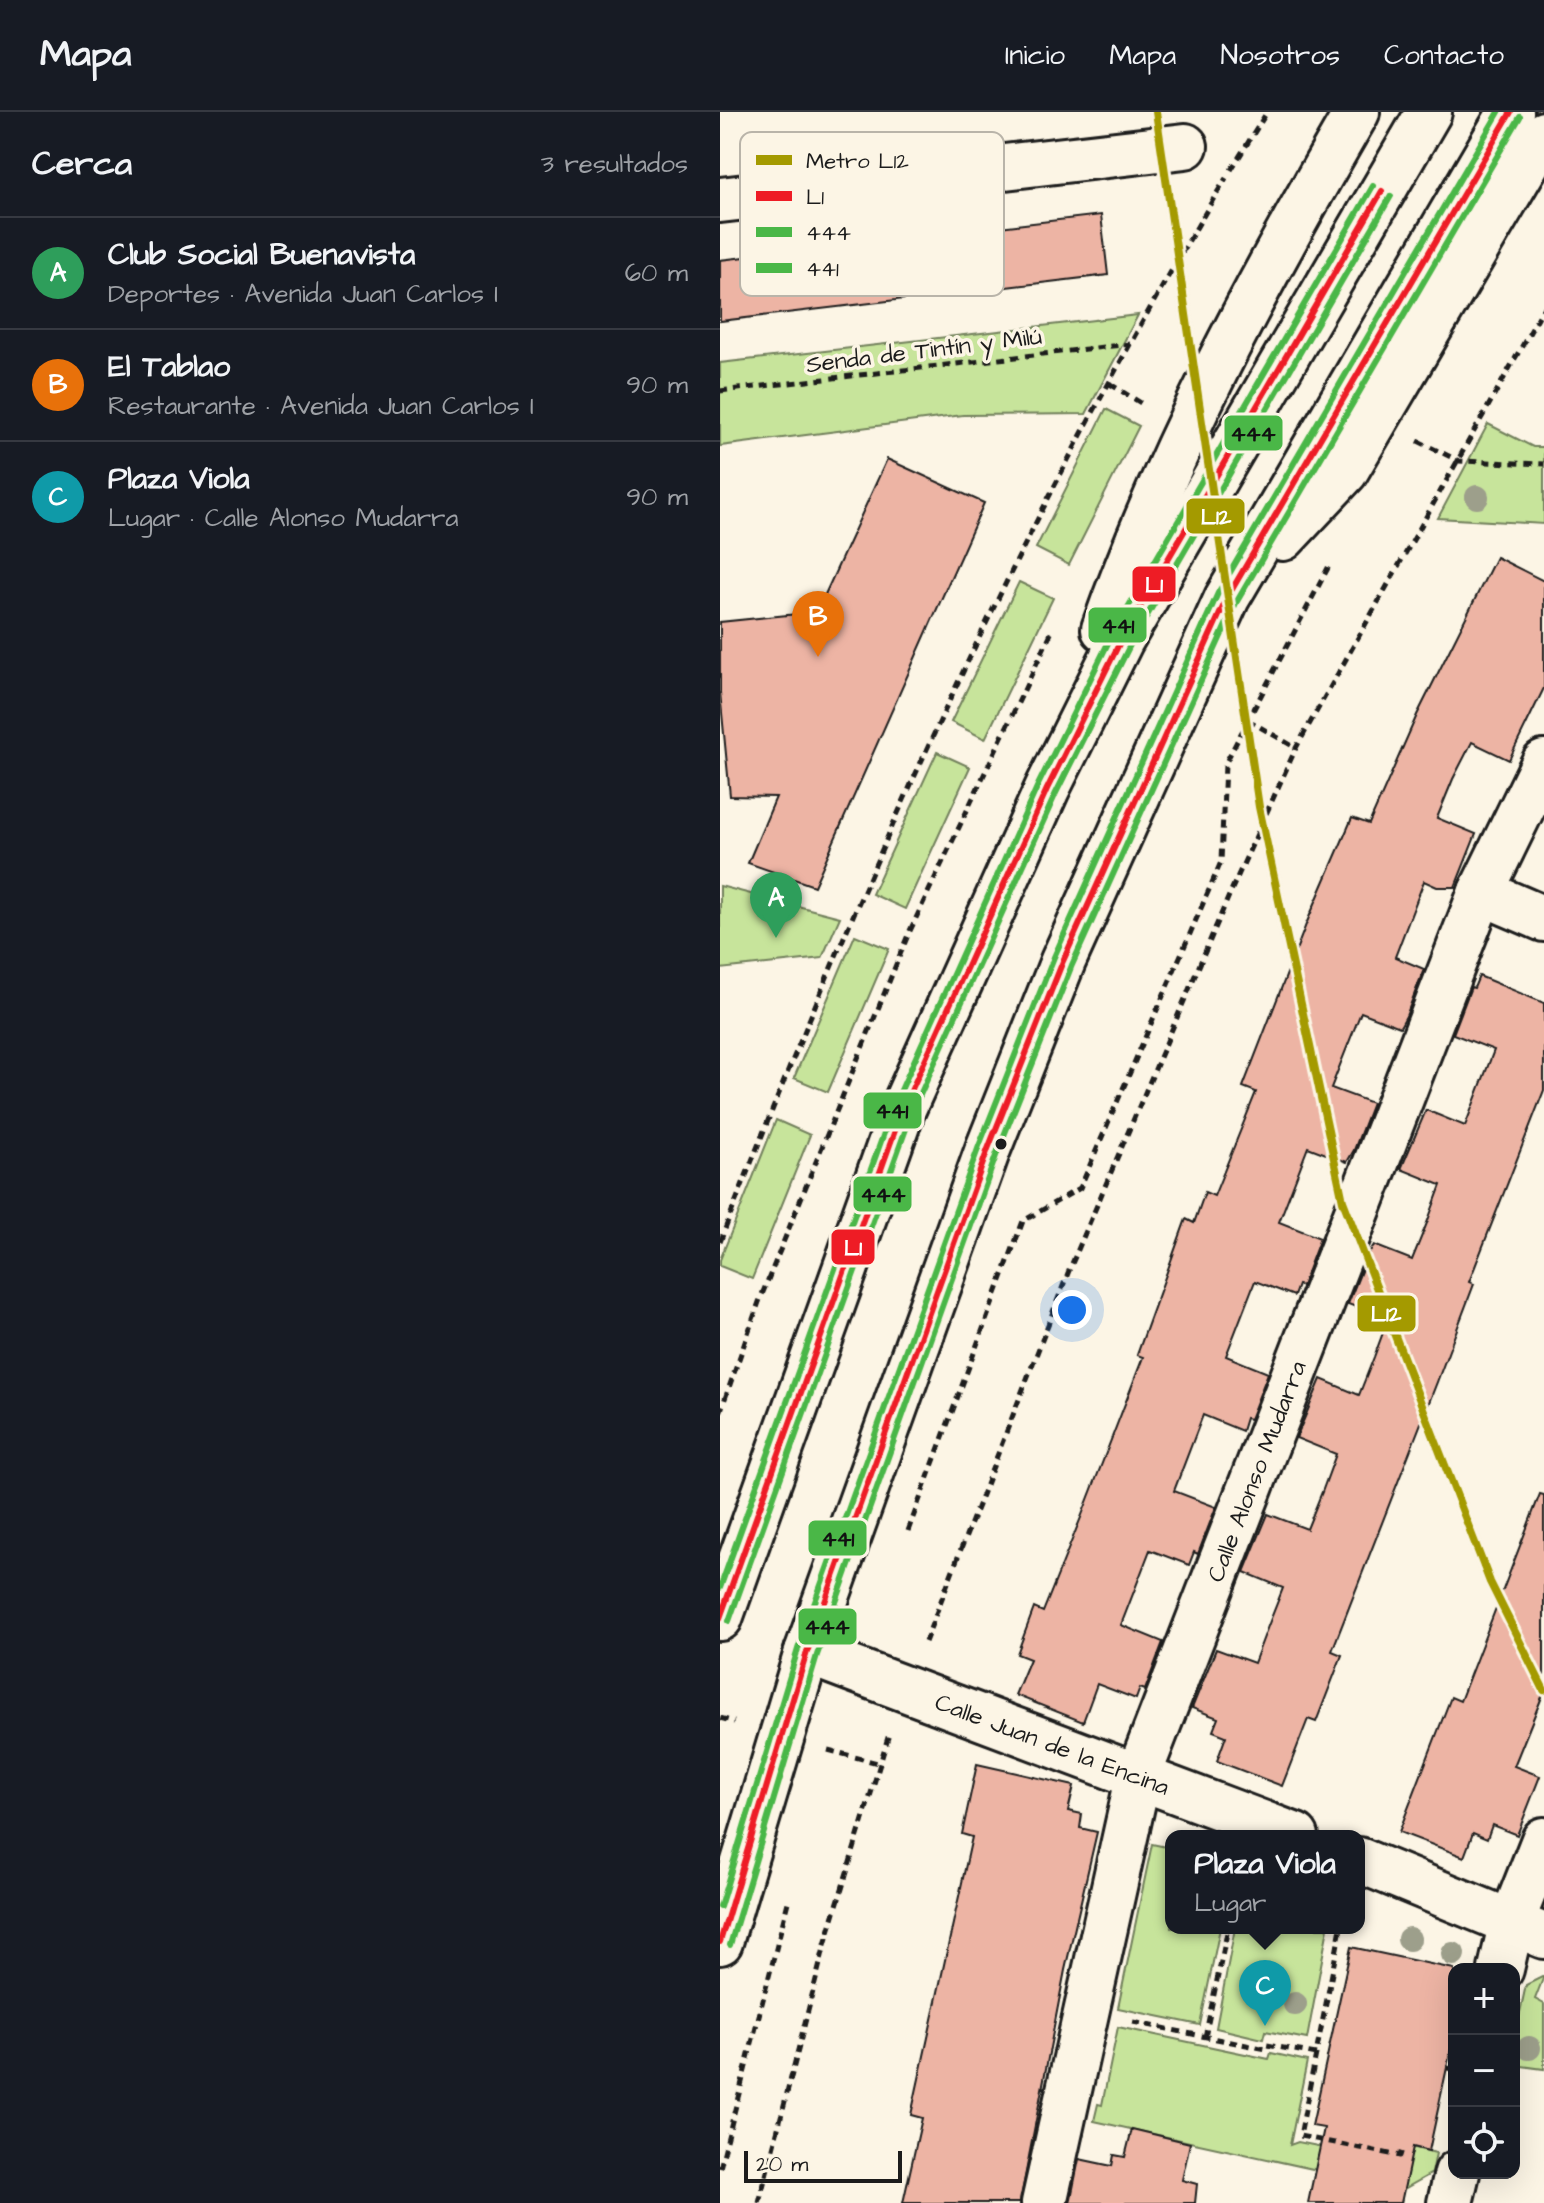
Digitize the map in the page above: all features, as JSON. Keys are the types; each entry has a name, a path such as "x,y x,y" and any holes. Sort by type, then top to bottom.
{"main road":[{"path":"1047,789 1127,564 1193,412 1256,287 1357,112"},
{"path":"720,1618 902,1111 1047,789 1121,640 1429,112"},
{"path":"720,1942 807,1652 988,1149 1063,961 1227,598 1511,112"},
{"path":"1227,598 1345,472 1544,134"},
{"path":"1004,167 1185,146"},
{"path":"720,200 740,198"},
{"name":"Calle Alonso Mudarra","path":"1044,2203 1139,1774 1481,892 1544,763"},
{"path":"1481,892 1544,919"},
{"name":"Calle Juan de la Encina","path":"807,1652 1139,1774 1281,1830"},
{"path":"1505,1963 1528,1928 1544,1840"},
{"path":"1365,1862 1528,1928"},
{"path":"1450,2203 1456,2179"}],"path":[{"path":"720,1242 786,1070 881,849 1019,559 1174,265 1267,112"},
{"path":"759,2203 828,1934 878,1763 1068,1273 1231,891 1296,748 1544,307"},
{"name":"Senda de Tintín y Milú","path":"720,391 1131,344"},
{"path":"1110,384 1149,408"},
{"path":"1412,438 1459,461 1544,464"},
{"path":"906,1535 1023,1221 1080,1188 1221,862 1225,764 1335,555"},
{"path":"720,1413 759,1302 908,935 1055,626"},
{"path":"1248,720 1296,748"},
{"path":"827,1765 856,1670"},
{"path":"720,2168 790,1893"},
{"path":"1205,2037 1227,1934"},
{"path":"1340,1934 1300,2136 1400,2156 1403,2146"},
{"path":"1086,2013 1205,2037 1316,2054"}],"green space":[{"path":"1138,315 1086,414 963,415 720,446 720,363"},
{"path":"1106,409 1139,426 1069,565 1036,548"},
{"path":"1488,424 1533,447 1544,447 1544,524 1438,518"},
{"path":"1019,582 1053,598 985,739 951,722"},
{"path":"937,752 970,767 905,909 872,894"},
{"path":"720,886 840,917 822,958 720,969"},
{"path":"855,935 889,949 828,1092 794,1078"},
{"path":"776,1120 810,1135 752,1279 720,1266 720,1260"},
{"path":"1152,1844 1165,1847 1165,1934 1219,1934 1200,2025 1118,2008"},
{"path":"1234,1934 1327,1934 1307,2039 1265,2031 1263,2039 1216,2028"},
{"path":"1544,1976 1535,1999 1544,2004 1544,2069 1520,2066 1520,2012 1526,1985"},
{"path":"1118,2027 1269,2059 1271,2053 1307,2061 1290,2145 1298,2142 1407,2164 1411,2147 1436,2153 1432,2173 1404,2189 1094,2121 1098,2104 1102,2105"}],"building":[{"path":"1101,215 1108,275 1004,287 1004,226"},
{"path":"740,258 740,296 931,296 720,321 720,260"},
{"path":"887,459 984,503 814,886 748,863 776,797 730,796 720,692 720,622 817,612"},
{"path":"1496,557 1544,581 1544,688 1509,760 1472,742 1453,779 1437,818 1476,834 1455,887 1437,887 1424,881 1395,957 1424,969 1406,1016 1400,1027 1361,1012 1331,1088 1372,1103 1354,1150 1347,1162 1308,1147 1279,1222 1320,1238 1302,1286 1298,1285 1294,1296 1255,1281 1226,1356 1268,1373 1250,1419 1246,1418 1242,1431 1203,1415 1174,1491 1216,1507 1198,1554 1194,1552 1189,1565 1150,1550 1121,1625 1163,1642 1145,1690 1140,1688 1136,1699 1097,1684 1083,1722 1015,1695 1030,1659 1017,1654 1034,1608 1043,1612 1082,1515 1143,1357 1137,1355 1186,1219 1194,1223 1205,1192 1214,1196 1256,1092 1243,1087 1307,922 1352,818 1369,824 1417,715"},
{"path":"1479,976 1544,1003 1544,1090 1469,1282 1474,1284 1437,1382 1332,1651 1342,1655 1316,1722 1308,1719 1282,1786 1217,1761 1226,1736 1213,1731 1218,1718 1192,1708 1216,1649 1254,1663 1283,1588 1244,1572 1268,1514 1307,1529 1322,1492 1336,1454 1296,1438 1321,1379 1359,1395 1388,1319 1348,1304 1374,1245 1412,1260 1427,1223 1441,1185 1401,1169 1426,1110 1465,1126 1494,1050 1453,1034 1471,987 1474,988"},
{"path":"1540,1494 1544,1495 1544,1692 1514,1766 1540,1776 1517,1835 1492,1825 1487,1839 1473,1833 1464,1857 1399,1832 1451,1697 1460,1701"},
{"path":"977,1764 1074,1786 1068,1811 1082,1814 1080,1828 1097,1832 1065,1970 1020,2203 903,2203 922,2118 911,2115 972,1837 962,1834"},
{"path":"1351,1947 1448,1968 1448,2063 1429,2151 1413,2147 1401,2203 1308,2203 1324,2128 1312,2126"},
{"path":"1132,2129 1190,2143 1182,2180 1197,2184 1195,2203 1070,2203 1079,2159 1112,2166 1114,2155 1125,2157"}],"metro line":[{"name":"L12","path":"1156,112 1259,807 1343,1201 1490,1582 1544,1690"}],"transit line":[{"name":"441","path":"720,1907 798,1649 979,1146 1054,957 1218,593 1499,112"},
{"name":"L1","path":"720,1942 807,1652 988,1149 1063,961 1227,598 1511,112"},
{"name":"444","path":"730,1945 817,1655 997,1153 1072,965 1236,603 1520,117"},
{"name":"441","path":"720,1588 893,1108 1038,785 1112,635 1373,186"},
{"name":"L1","path":"720,1618 902,1111 1047,789 1121,640 1382,191"},
{"name":"444","path":"729,1621 911,1115 1056,793 1130,645 1391,196"}],"place":[{"name":"El Tablao","path":"818,657"},
{"name":"Club Social Buenavista","path":"776,938"},
{"name":"Plaza Viola","path":"1265,2026"}]}
